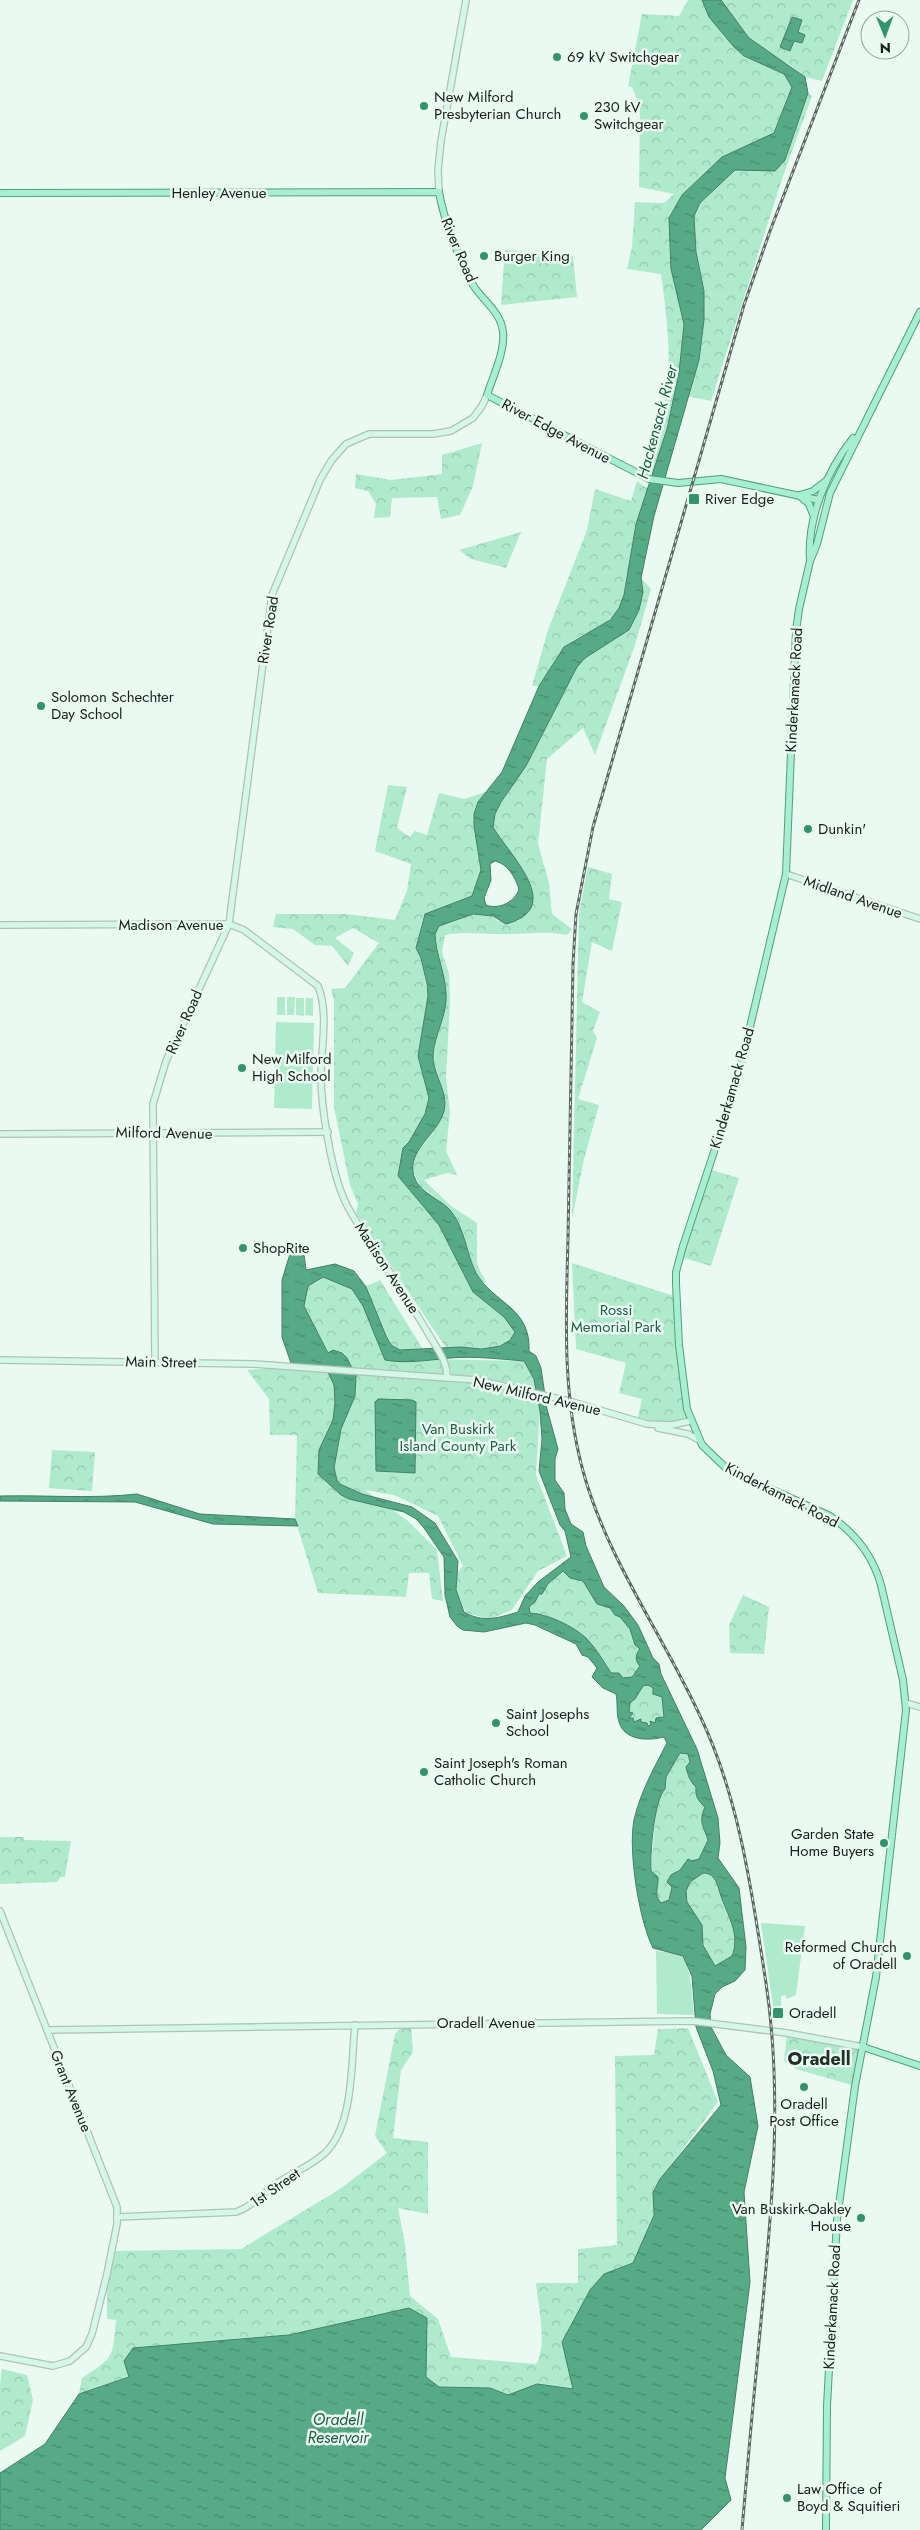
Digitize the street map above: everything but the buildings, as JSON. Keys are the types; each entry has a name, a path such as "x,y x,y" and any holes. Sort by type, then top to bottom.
{"main road":[{"name":"Henley Avenue","path":"0,193 439,192"},
{"name":"River Road","path":"439,192 446,218 469,277 479,294 495,312 502,325 502,346 487,395"},
{"name":"Kinderkamack Road","path":"826,2530 827,2406 834,2251 846,2144 862,2047 876,1978 906,1703 881,1585 876,1570 862,1546 844,1527 830,1516 727,1469 711,1456 699,1440 690,1421 679,1345 676,1272 738,1082 786,874 796,631 810,562 817,544 830,493 920,312"},
{"name":"River Edge Avenue","path":"487,395 649,479 665,482 721,479 819,500"},
{"path":"810,562 809,548 819,500 842,452 861,429"},
{"path":"836,464 847,458"},
{"path":"797,495 813,491 828,478"},
{"path":"797,495 809,504 815,518"},
{"name":"Oradell Avenue","path":"862,2047 920,2066"}],"street":[{"name":"River Road","path":"439,192 440,150 466,0"},
{"name":"River Road","path":"155,1362 152,1109 159,1079 229,924 269,608 276,584 298,538 320,480 338,452 354,439 369,434 433,434 451,431 473,418 487,395"},
{"name":"Midland Avenue","path":"786,874 920,919"},
{"name":"Madison Avenue","path":"0,925 229,924 244,930 318,986 322,996 323,1009 321,1092 337,1178 344,1200 436,1348 442,1359 447,1378"},
{"name":"Milford Avenue","path":"0,1134 136,1132 153,1135 328,1132"},
{"name":"Main Street","path":"0,1360 254,1364 322,1369"},
{"name":"New Milford Avenue","path":"322,1369 447,1378 506,1385 647,1424 672,1425 690,1421"},
{"path":"647,1424 688,1434 699,1440"},
{"path":"906,1703 920,1707"},
{"name":"Grant Avenue","path":"0,1911 117,2207 107,2274 90,2340 76,2357 59,2365 45,2366 0,2356"},
{"name":"Oradell Avenue","path":"47,2030 692,2021 787,2032 862,2047"},
{"name":"1st Street","path":"117,2217 236,2212 251,2206 274,2185 317,2159 331,2146 344,2120 355,2025"}],"green space":[{"path":"688,0 702,0 709,17 734,47 744,56 784,74 792,87 774,133 722,157 682,195 671,269 684,324 679,373 667,429 653,472 645,468 662,416 667,393 669,359 661,274 627,269 632,247 635,202 664,203 674,194 639,187 640,107 632,87 628,86 642,14 679,16"},
{"path":"721,0 853,0 822,81 805,77 789,64 765,52 749,38"},
{"path":"808,93 812,96 782,179 711,401 687,396 699,360 704,291 696,252 694,216 700,203 735,170 785,160"},
{"path":"505,250 573,256 577,297 501,305"},
{"path":"482,443 473,486 460,515 441,519 437,497 392,498 390,517 374,518 376,504 368,491 355,488 356,474 391,480 442,474 442,455"},
{"path":"637,481 648,489 636,524 624,595 619,608 603,626 577,638 564,647 539,686 532,686 548,630 587,530 595,489 631,501"},
{"path":"521,532 506,568 471,559 459,550"},
{"path":"641,578 651,589 635,645 595,755 583,728 547,759 538,844 549,883 552,914 572,929 567,935 542,933 465,933 445,935 442,952 449,974 450,1004 446,1077 450,1113 446,1151 457,1175 447,1173 424,1180 451,1206 477,1223 477,1265 486,1282 482,1283 469,1258 457,1220 438,1199 420,1186 412,1168 414,1156 434,1132 445,1101 437,1079 433,1056 446,994 435,934 439,926 469,915 484,914 498,921 518,921 529,912 527,877 493,827 495,814 526,766 577,667 585,658 630,630 643,592"},
{"path":"388,785 407,787 397,828 410,837 415,831 427,835 439,793 464,799 486,792 478,802 476,838 481,870 472,896 425,914 423,917 416,948 421,958 428,996 418,1056 429,1098 425,1114 409,1142 403,1148 398,1176 439,1225 473,1292 504,1317 515,1332 509,1339 493,1347 446,1348 356,1213 358,1204 350,1185 334,1107 334,1000 331,989 345,988 379,943 353,928 335,938 354,953 348,966 332,946 315,945 293,929 273,927 276,914 346,914 395,920 407,891 411,864 375,851"},
{"path":"588,867 612,874 609,899 622,902 612,951 592,942 582,1002 600,1012 593,1031 597,1038 578,1099 599,1105 584,1159 572,1219 579,913"},
{"path":"277,997 285,997 285,1015 277,1015"},
{"path":"287,997 295,997 294,1015 287,1015"},
{"path":"296,998 304,998 304,1016 296,1015"},
{"path":"306,998 313,998 313,1016 305,1015"},
{"path":"276,1022 314,1023 312,1109 274,1108"},
{"path":"708,1169 739,1178 711,1266 681,1257"},
{"name":"Rossi Memorial Park","path":"572,1263 677,1297 679,1345 690,1421 679,1424 637,1421 642,1399 619,1393 626,1363 576,1349"},
{"name":"Van Buskirk Island County Park","path":"323,1277 352,1287 364,1286 380,1280 429,1359 524,1361 534,1372 540,1406 536,1475 567,1556 538,1571 512,1610 490,1619 467,1613 452,1590 456,1574 463,1566 438,1516 394,1495 365,1490 408,1521 437,1550 443,1601 432,1599 429,1573 409,1573 406,1597 318,1593 295,1519 297,1435 270,1435 269,1399 247,1370 292,1366 328,1353 304,1305 308,1286"},
{"path":"52,1450 95,1452 92,1491 49,1488"},
{"path":"563,1571 570,1578 583,1581 593,1598 620,1616 630,1629 635,1645 640,1649 637,1662 640,1666 632,1677 617,1677 605,1666 586,1638 574,1629 545,1615 530,1613 529,1607 535,1602 539,1594"},
{"path":"743,1595 769,1607 764,1654 730,1653 729,1625"},
{"path":"648,1685 653,1688 654,1695 662,1697 664,1717 657,1718 655,1723 649,1722 651,1725 648,1726 639,1720 634,1722 633,1718 629,1718 633,1713 629,1712 630,1703 635,1699 643,1686"},
{"path":"680,1753 688,1754 690,1762 689,1779 696,1787 698,1799 705,1807 702,1823 708,1838 699,1859 681,1868 667,1882 672,1887 669,1900 661,1904 656,1893 659,1881 651,1871 656,1809 660,1793 666,1783 666,1777"},
{"path":"0,1837 24,1837 24,1840 71,1841 65,1877 61,1877 57,1882 0,1884"},
{"path":"705,1872 712,1877 724,1897 734,1936 732,1956 715,1966 689,1907 686,1891 688,1885 696,1877"},
{"path":"761,1923 805,1926 796,1995 787,1999 785,1995 781,1996 781,2006 773,2006"},
{"path":"656,1951 677,1954 684,1959 689,1974 694,2015 657,2014"},
{"path":"404,2024 411,2024 413,2052 401,2070 393,2138 428,2142 428,2214 398,2208 405,2244 410,2296 438,2319 451,2357 536,2364 540,2356 542,2336 536,2283 578,2283 578,2249 617,2245 615,2056 654,2055 658,2029 688,2028 718,2102 653,2189 653,2215 633,2263 604,2274 590,2290 563,2341 574,2389 537,2384 508,2395 490,2388 439,2387 426,2377 427,2318 409,2308 201,2357 119,2380 79,2394 82,2378 106,2361 110,2356 114,2342 116,2320 107,2319 107,2274 111,2251 241,2249 340,2189 387,2153 375,2136 395,2034"},
{"path":"787,2033 863,2047 855,2086 796,2069 784,2061"},
{"path":"2,2369 27,2375 33,2400 25,2436 0,2451 0,2384"}],"water":[{"name":"Oradell Reservoir","path":"702,0 721,0 749,38 805,77 808,93 785,160 775,171 735,170 700,203 694,216 696,252 704,291 704,320 699,360 654,516 641,578 643,592 639,610 629,630 585,658 577,667 526,766 495,814 493,827 528,880 533,894 532,906 523,916 506,924 493,916 473,914 439,926 435,934 446,1001 433,1056 445,1104 444,1111 435,1129 422,1145 413,1161 413,1171 419,1186 446,1206 455,1217 476,1273 492,1292 518,1315 524,1325 528,1336 529,1351 536,1356 541,1368 547,1409 558,1449 555,1459 555,1480 564,1493 565,1509 571,1524 583,1532 586,1546 604,1587 624,1606 638,1625 653,1658 659,1664 661,1674 697,1749 718,1818 720,1843 718,1858 739,1888 746,1947 745,1970 735,1981 722,1987 715,1994 710,2014 711,2027 726,2055 750,2077 758,2126 744,2192 750,2282 725,2478 731,2500 701,2530 0,2530 0,2473 45,2444 79,2394 129,2377 124,2361 133,2348 289,2335 409,2308 427,2318 426,2377 439,2387 490,2388 508,2395 537,2384 573,2389 562,2342 590,2290 604,2274 633,2263 654,2215 653,2192 660,2179 721,2105 713,2071 696,2027 692,1976 683,1956 653,1948 643,1921 636,1885 632,1849 634,1820 652,1771 667,1743 664,1737 644,1739 626,1733 618,1719 616,1694 603,1688 592,1677 597,1668 588,1657 582,1655 576,1644 535,1625 526,1623 484,1632 463,1630 457,1626 450,1617 445,1595 444,1557 416,1519 404,1512 349,1499 341,1495 318,1474 319,1450 333,1420 335,1403 334,1385 325,1366 292,1366 282,1337 282,1280 293,1244 303,1247 306,1270 335,1264 354,1271 366,1287 391,1345 400,1350 460,1347 482,1349 500,1346 510,1340 515,1332 504,1317 473,1292 439,1225 398,1176 403,1148 409,1142 425,1114 429,1098 418,1056 428,996 427,984 421,958 416,948 425,914 472,896 481,870 474,814 478,802 502,772 539,686 564,647 610,620 619,608 624,595 636,524 667,429 679,373 684,324 671,269 669,218 682,195 722,157 774,133 792,87 784,74 744,56 709,17","holes":["495,861 504,865 513,876 519,889 514,898 501,906 486,905 484,898 491,880 490,864","323,1277 352,1289 363,1306 385,1360 409,1362 468,1357 524,1361 534,1379 540,1411 542,1439 539,1471 560,1525 565,1531 571,1557 538,1582 525,1596 518,1612 497,1618 478,1617 464,1612 456,1590 458,1561 435,1523 412,1507 362,1494 340,1484 337,1480 334,1468 341,1429 355,1396 356,1376 347,1358 342,1353 333,1350 328,1353 304,1306 308,1286","563,1571 570,1578 583,1581 597,1604 610,1608 630,1629 635,1645 640,1649 636,1657 640,1666 632,1677 623,1678 619,1673 611,1673 590,1642 574,1629 552,1618 530,1613 529,1607 535,1602 539,1594 542,1594 548,1584","648,1685 653,1688 653,1694 662,1697 664,1717 656,1718 655,1723 650,1721 651,1725 648,1726 647,1723 641,1722 641,1719 634,1722 633,1718 629,1718 633,1713 629,1712 630,1703 635,1699 643,1686","680,1753 688,1754 690,1762 686,1767 688,1776 696,1787 698,1799 705,1807 702,1821 708,1840 699,1859 692,1861 688,1859 680,1870 671,1875 667,1882 672,1887 669,1900 661,1903 657,1897 658,1877 651,1871 651,1852 655,1815 661,1795 665,1789 666,1777","703,1873 711,1876 718,1886 733,1927 735,1941 732,1956 715,1966 703,1945 702,1925 687,1902 686,1891 690,1882"]},
{"path":"792,17 802,20 798,32 805,35 802,43 794,41 790,51 780,47"},
{"path":"378,1399 412,1400 416,1402 415,1473 376,1471 375,1402"},
{"path":"137,1494 200,1514 295,1519 298,1526 213,1524 135,1502 0,1501 0,1496 86,1497"}],"railway":[{"path":"742,2530 772,2195 775,2110 771,2025 750,1882 726,1781 701,1718 686,1687 606,1535 593,1503 576,1442 568,1384 566,1326 573,964 576,914 593,827 744,305 770,231 859,0"}],"place":[{"name":"69 kV Switchgear","path":"557,57"},
{"name":"New Milford Presbyterian Church","path":"424,106"},
{"name":"230 kV Switchgear","path":"584,116"},
{"name":"Burger King","path":"484,256"},
{"name":"River Edge","path":"694,499"},
{"name":"Solomon Schechter Day School","path":"41,706"},
{"name":"Dunkin'","path":"808,829"},
{"name":"New Milford High School","path":"242,1068"},
{"name":"ShopRite","path":"243,1248"},
{"name":"Saint Josephs School","path":"496,1723"},
{"name":"Saint Joseph's Roman Catholic Church","path":"424,1772"},
{"name":"Garden State Home Buyers","path":"884,1843"},
{"name":"Reformed Church of Oradell","path":"907,1956"},
{"name":"Oradell","path":"778,2013"},
{"name":"Oradell Post Office","path":"804,2087"},
{"name":"Van Buskirk-Oakley House","path":"861,2218"},
{"name":"Law Office of Boyd & Squitieri","path":"787,2498"}],"district":[{"name":"Oradell","path":"819,2059"}],"water label":[{"name":"Hackensack River","path":"657,422"}]}
